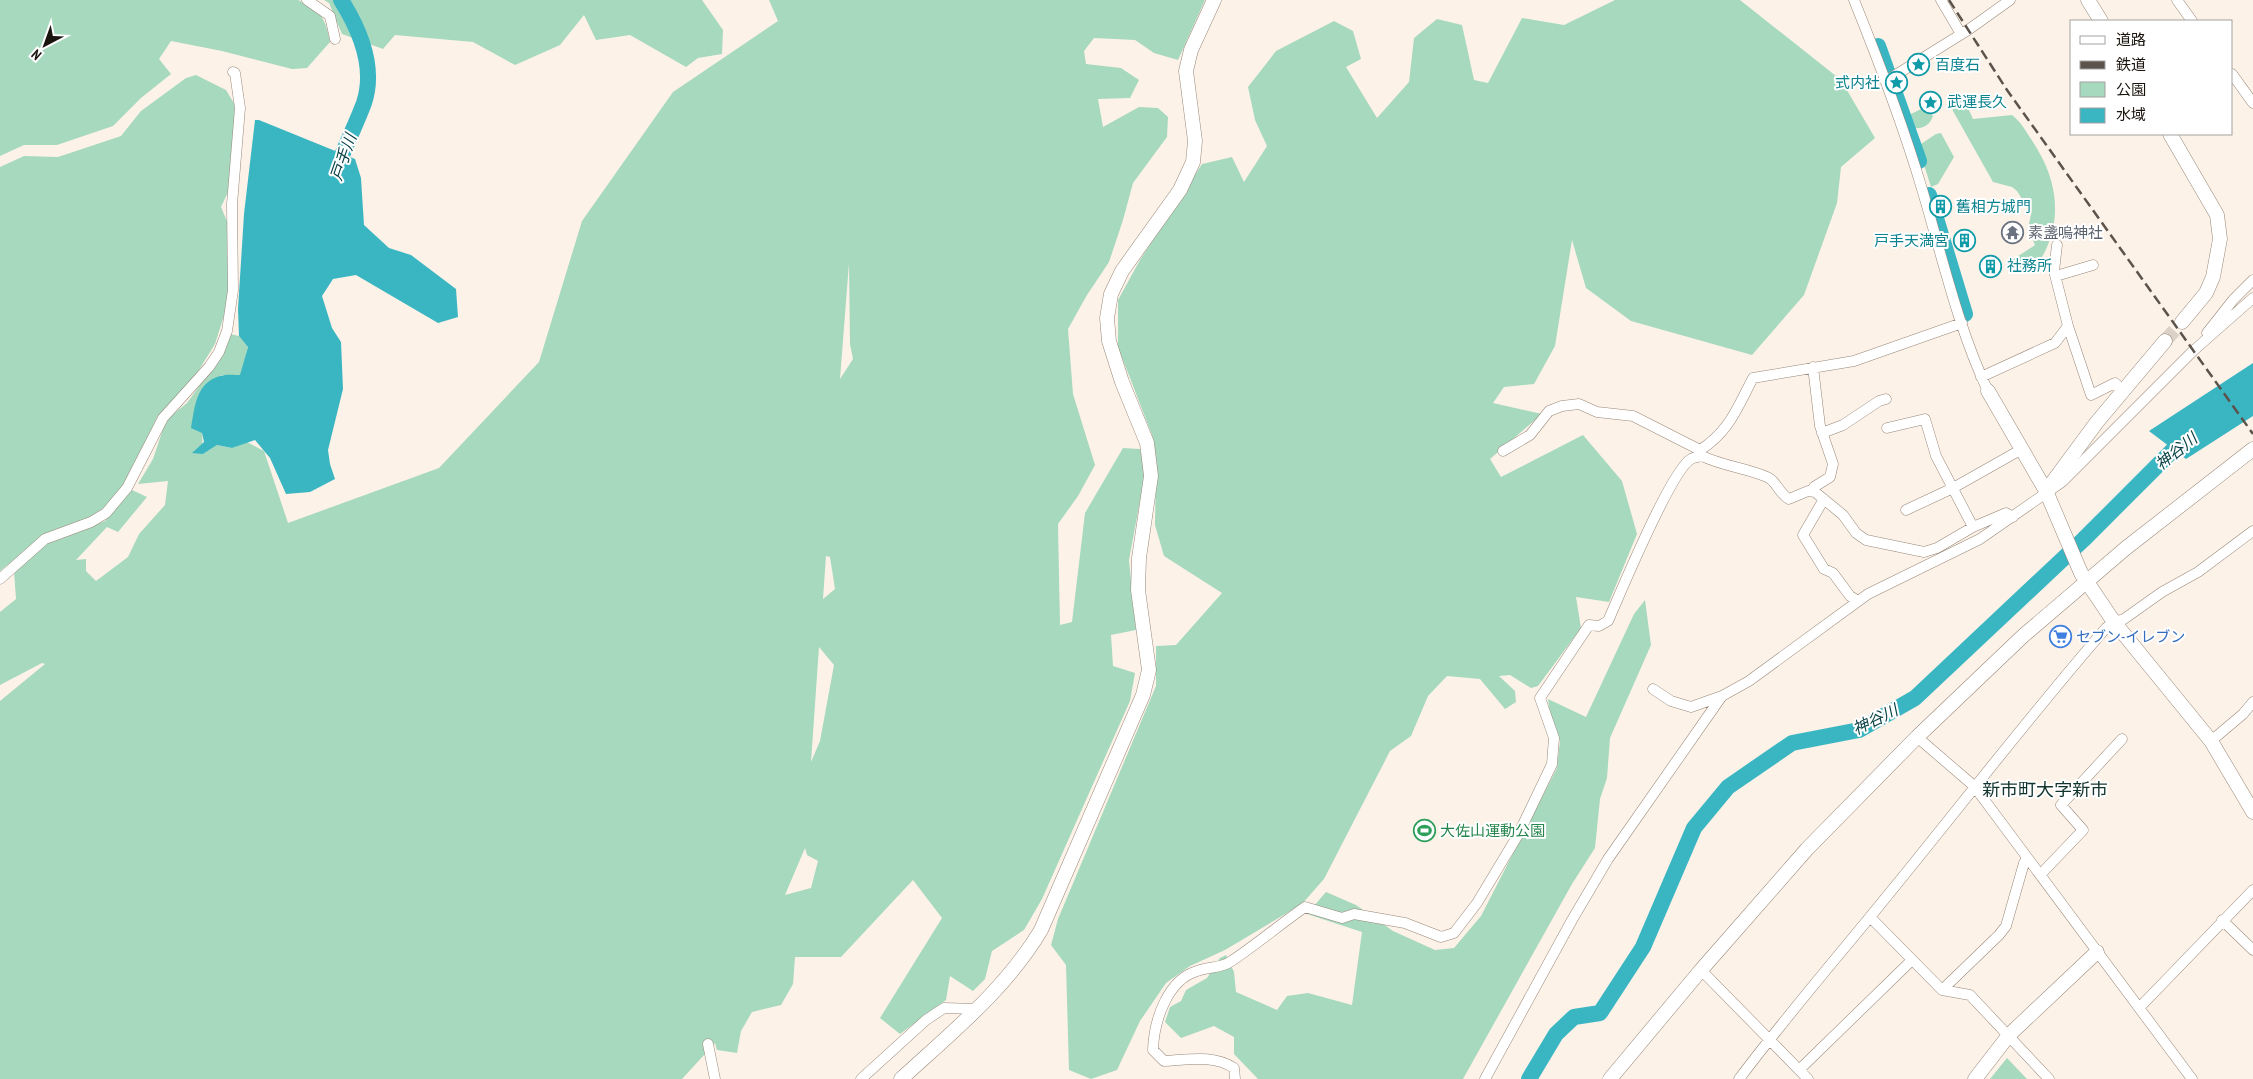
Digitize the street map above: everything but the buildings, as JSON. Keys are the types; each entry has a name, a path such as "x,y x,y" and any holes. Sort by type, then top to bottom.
{"street":[{"path":"307,0 330,16 335,39"},
{"path":"901,1079 976,1009 1026,954 1041,930 1143,694 1149,670 1138,590 1139,558 1151,476 1147,443 1122,382 1109,341 1107,318 1112,294 1122,271 1180,190 1193,162 1195,141 1186,71 1191,50 1214,0"},
{"path":"1854,0 1890,79 1962,323 1981,377 2046,491 2084,577 2114,622 2212,741 2253,812"},
{"path":"1941,0 1961,34"},
{"path":"1890,79 2010,0"},
{"path":"2088,0 2100,20"},
{"path":"2177,0 2191,20"},
{"path":"0,579 45,539 91,522 106,513 127,488 163,418 209,367 219,352 227,331 233,290 232,204 240,108 235,73 232,72"},
{"path":"2233,75 2253,103"},
{"path":"2171,135 2217,215 2220,239 2213,277 2206,292 2182,322"},
{"path":"2057,245 2054,271 2068,326 2091,395 2115,383 2124,391"},
{"path":"2056,276 2093,265"},
{"path":"2207,339 2206,333 2233,300 2253,280"},
{"path":"1654,689 1671,701 1691,707 1722,696 1749,681 1868,594 1980,539 2013,517 2046,491 2062,482 2207,339 2253,298"},
{"path":"1235,1079 1234,1068 1224,1061 1211,1059 1164,1061 1153,1050 1160,1014 1170,992 1184,975 1228,964 1305,907 1342,918 1354,914 1405,922 1441,937 1454,933 1477,904 1518,835 1552,764 1554,738 1540,698 1589,625 1599,626 1608,621 1645,538 1679,472 1691,459 1716,440 1726,428 1753,378 1854,361 1962,323"},
{"path":"1981,377 2055,343 2068,326"},
{"path":"2046,491 2165,341"},
{"path":"1812,367 1822,433 1834,464 1830,477 1814,487 1812,491"},
{"path":"1822,433 1843,426 1879,401 1886,400"},
{"path":"1503,451 1530,435 1549,411 1562,406 1579,404 1597,412 1633,416 1718,464 1769,477 1782,496 1788,499 1812,491 1843,515 1856,533 1866,540 1924,552 1937,548 1973,528 2006,513 2013,517"},
{"path":"1887,428 1926,419 1936,456 1973,528"},
{"path":"1906,510 1953,488 2022,449"},
{"path":"1610,1079 1701,970 1807,849 1916,736 2084,577 2126,548 2253,449"},
{"path":"1824,500 1802,535 1824,569 1833,573 1850,596 1858,601"},
{"path":"1739,1079 1769,1039 2080,658 2114,622 2124,619 2162,592 2198,572 2253,532"},
{"path":"1485,1079 1572,920 1608,859 1722,696"},
{"path":"2212,741 2243,714 2253,702"},
{"path":"1916,736 1974,786 2192,1079"},
{"path":"2040,875 2082,830 2061,805 2122,739"},
{"path":"1942,990 2006,926 2027,858"},
{"path":"2139,1008 2253,890"},
{"path":"1870,917 1942,990 1970,995 2049,1079"},
{"path":"2222,920 2253,950"},
{"path":"1975,1079 2009,1036 2097,952"},
{"path":"1799,1070 1912,960"},
{"path":"1701,970 1808,1079"},
{"path":"861,1079 926,1020 944,1008 976,1009"},
{"path":"708,1044 715,1079"}],"green space":[{"path":"0,0 298,0 321,16 330,42 307,68 292,69 222,51 171,41 159,59 171,74 141,98 113,126 57,145 24,145 0,156"},
{"path":"324,0 702,0 723,30 722,54 698,58 686,67 630,35 596,40 584,15 560,45 515,65 473,42 395,35 383,49 342,34 329,3"},
{"path":"769,0 1205,0 1178,60 1154,53 1135,40 1094,38 1084,51 1086,64 1121,68 1139,80 1130,98 1098,99 1103,127 1139,107 1158,108 1168,117 1167,137 1133,183 1109,262 1087,295 1068,329 1073,394 1095,465 1078,496 1058,524 1060,625 1072,622 1085,513 1123,448 1140,449 1145,474 1129,560 1136,630 1111,635 1113,666 1135,673 1130,701 1042,899 1024,930 992,951 985,979 973,991 950,976 946,1000 900,1034 880,1018 942,918 913,880 841,957 795,957 793,984 781,1005 752,1012 741,1031 737,1053 717,1050 715,1043 682,1079 0,1079 0,701 45,664 42,663 0,685 0,612 16,599 14,571 48,543 105,521 132,490 147,497 118,532 107,527 76,560 86,559 86,571 96,581 128,557 139,534 165,505 168,481 138,484 153,459 166,420 187,403 213,367 230,334 239,336 248,346 241,375 221,375 202,433 203,454 217,445 232,448 247,442 264,451 288,523 439,468 539,362 582,221 673,92 778,21","holes":["849,263 850,344 853,359 840,379","826,556 830,557 835,589 823,599","819,647 834,665 820,741 811,762","805,848 807,855 818,861 811,888 785,895"]},
{"path":"1615,0 1740,0 1841,80 1875,138 1841,167 1837,203 1804,295 1752,355 1631,321 1586,288 1572,240 1555,346 1534,384 1504,387 1493,403 1542,414 1490,459 1501,477 1583,435 1622,481 1637,534 1609,602 1576,597 1581,628 1538,686 1531,688 1510,675 1499,676 1515,691 1516,702 1505,709 1480,679 1447,676 1428,696 1411,736 1390,751 1324,879 1302,904 1225,950 1190,966 1166,983 1140,1021 1117,1070 1091,1079 1069,1070 1066,965 1051,945 1058,919 1156,686 1156,646 1176,645 1222,593 1164,556 1155,525 1156,466 1152,435 1118,347 1118,300 1140,260 1202,164 1232,157 1244,182 1267,146 1255,120 1248,87 1276,51 1334,21 1353,31 1361,59 1346,67 1377,118 1409,82 1414,38 1437,19 1462,25 1474,80 1488,83 1522,18 1564,25"},
{"path":"196,75 226,90 235,105 233,160 228,192 221,207 229,226 228,303 215,344 186,391 157,417 127,483 111,503 88,518 45,535 0,571 0,167 24,156 58,157 121,136 141,111 186,78"},
{"path":"1960,98 1964,99 1973,119 2012,115 2027,133 2048,170 2055,202 2055,218 2051,235 2036,267 2021,273 2012,260 2035,245 2028,229 2031,214 2017,191 2012,187 1993,182 1953,111 1952,103"},
{"path":"1927,106 1933,116 1932,119 1926,126 1914,128 1907,116"},
{"path":"1941,133 1954,157 1938,184 1931,187 1918,146 1936,134"},
{"path":"1645,600 1651,645 1610,738 1607,778 1600,799 1595,848 1572,884 1463,1079 1258,1079 1234,1054 1234,1037 1214,1026 1181,1038 1165,1022 1170,1007 1181,1001 1186,990 1207,978 1220,958 1226,955 1234,972 1236,992 1277,1010 1287,996 1308,993 1352,1005 1362,932 1307,914 1326,892 1356,905 1393,931 1435,950 1454,948 1481,916 1557,768 1560,741 1550,715 1548,699 1586,717 1634,614"},
{"path":"2007,1058 2027,1079 1990,1079"}],"water":[{"path":"255,120 355,159 361,178 364,225 389,248 411,255 456,289 458,317 438,323 356,275 333,279 322,296 332,328 341,342 343,389 328,450 335,479 310,492 286,494 270,458 255,440 232,448 217,445 203,454 192,453 204,442 202,433 191,428 201,390 212,379 220,376 240,375 248,347 239,336 238,309 244,214"},
{"path":"2253,363 2253,416 2186,459 2149,431"}],"waterway":[{"name":"戸手川","path":"335,174 364,103 368,76 367,62 360,36 341,0"},
{"path":"1878,46 1919,161"},
{"path":"1929,195 1965,314"},
{"name":"神谷川","path":"1529,1079 1556,1034 1574,1017 1600,1013 1643,947 1694,828 1728,787 1792,743 1859,730 1915,698 2083,540 2174,449 2191,438"}],"tunnel":[{"path":"2165,341 2182,322"}],"railway":[{"path":"1949,0 2007,90 2253,434"}],"place":[{"name":"百度石","path":"1919,65"},
{"name":"式内社","path":"1896,83"},
{"name":"武運長久","path":"1931,102"},
{"name":"舊相方城門","path":"1940,207"},
{"name":"素盞嗚神社","path":"2012,233"},
{"name":"戸手天満宮","path":"1965,241"},
{"name":"社務所","path":"1991,266"},
{"name":"セブン-イレブン","path":"2060,637"},
{"name":"大佐山運動公園","path":"1424,831"}],"district":[{"name":"新市町大字新市","path":"2045,790"}]}
